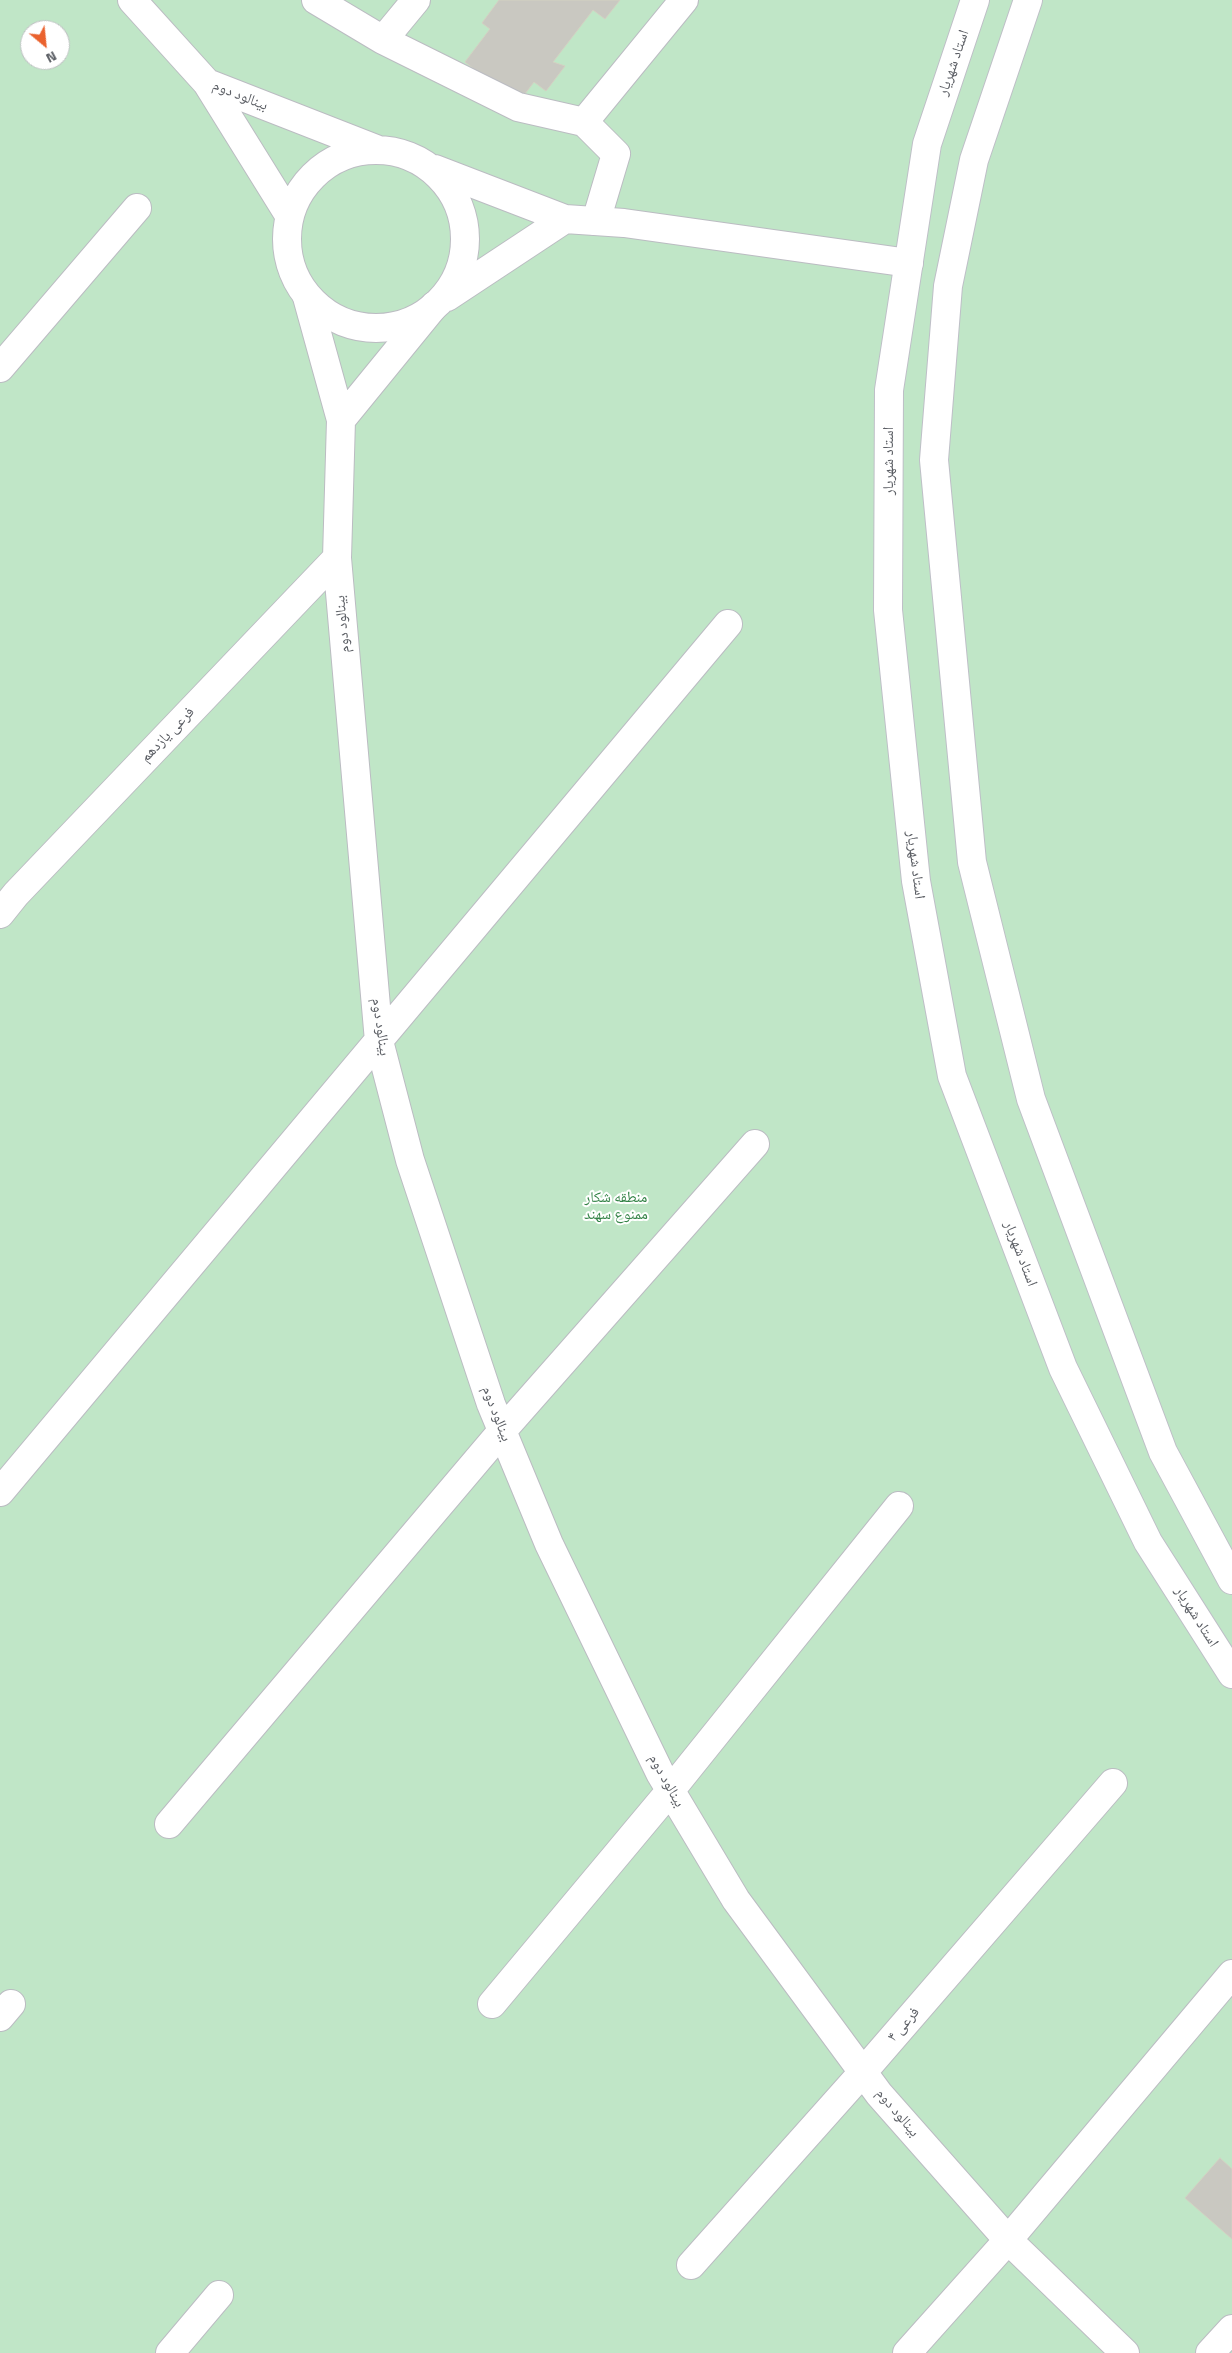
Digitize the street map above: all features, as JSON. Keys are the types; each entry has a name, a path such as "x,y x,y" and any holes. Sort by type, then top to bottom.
{"street":[{"name":"بینالود دوم","path":"132,0 207,83 376,149"},
{"path":"316,0 383,40 518,107 584,122 616,154 596,221"},
{"path":"383,40 416,0"},
{"path":"584,122 684,0"},
{"name":"استاد شهریار","path":"975,0 927,144 889,390 888,610 916,880 952,1076 1063,1368 1148,1542 1232,1674"},
{"path":"1028,0 974,160 962,218 948,286 935,450 972,862 1031,1099 1163,1452 1232,1580"},
{"path":"207,83 289,215"},
{"path":"565,219 417,319 388,328 357,327 329,316 307,297 292,272 286,244 289,215 302,188 322,167 347,153 376,149 405,153 431,167 565,219 624,223 908,263"},
{"path":"341,420 458,276 466,247 464,217 452,189 431,167"},
{"path":"0,368 137,208"},
{"name":"بینالود دوم","path":"307,297 341,420 337,558 379,1041 410,1160 491,1404 549,1544 660,1773 736,1900 879,2094 1008,2240 1125,2353"},
{"name":"فرعی یازدهم","path":"5,896 337,558"},
{"path":"0,1492 728,624"},
{"path":"169,1824 502,1431 755,1144"},
{"path":"492,2004 670,1790 899,1506"},
{"name":"فرعی ۴","path":"691,2265 863,2072 1113,1783"},
{"path":"907,2353 1008,2240 1232,1974"},
{"path":"170,2353 219,2295"},
{"path":"1210,2353 1232,2329"}],"green space":[{"name":"منطقه شکار ممنوع سهند","path":"0,0 1232,0 1232,2353 0,2353"}],"building":[{"path":"499,0 620,0 605,19 593,10 553,62 565,66 546,91 534,82 518,103 465,62 490,29 482,23"},
{"path":"1220,2158 1232,2169 1232,2239 1185,2198"}]}
